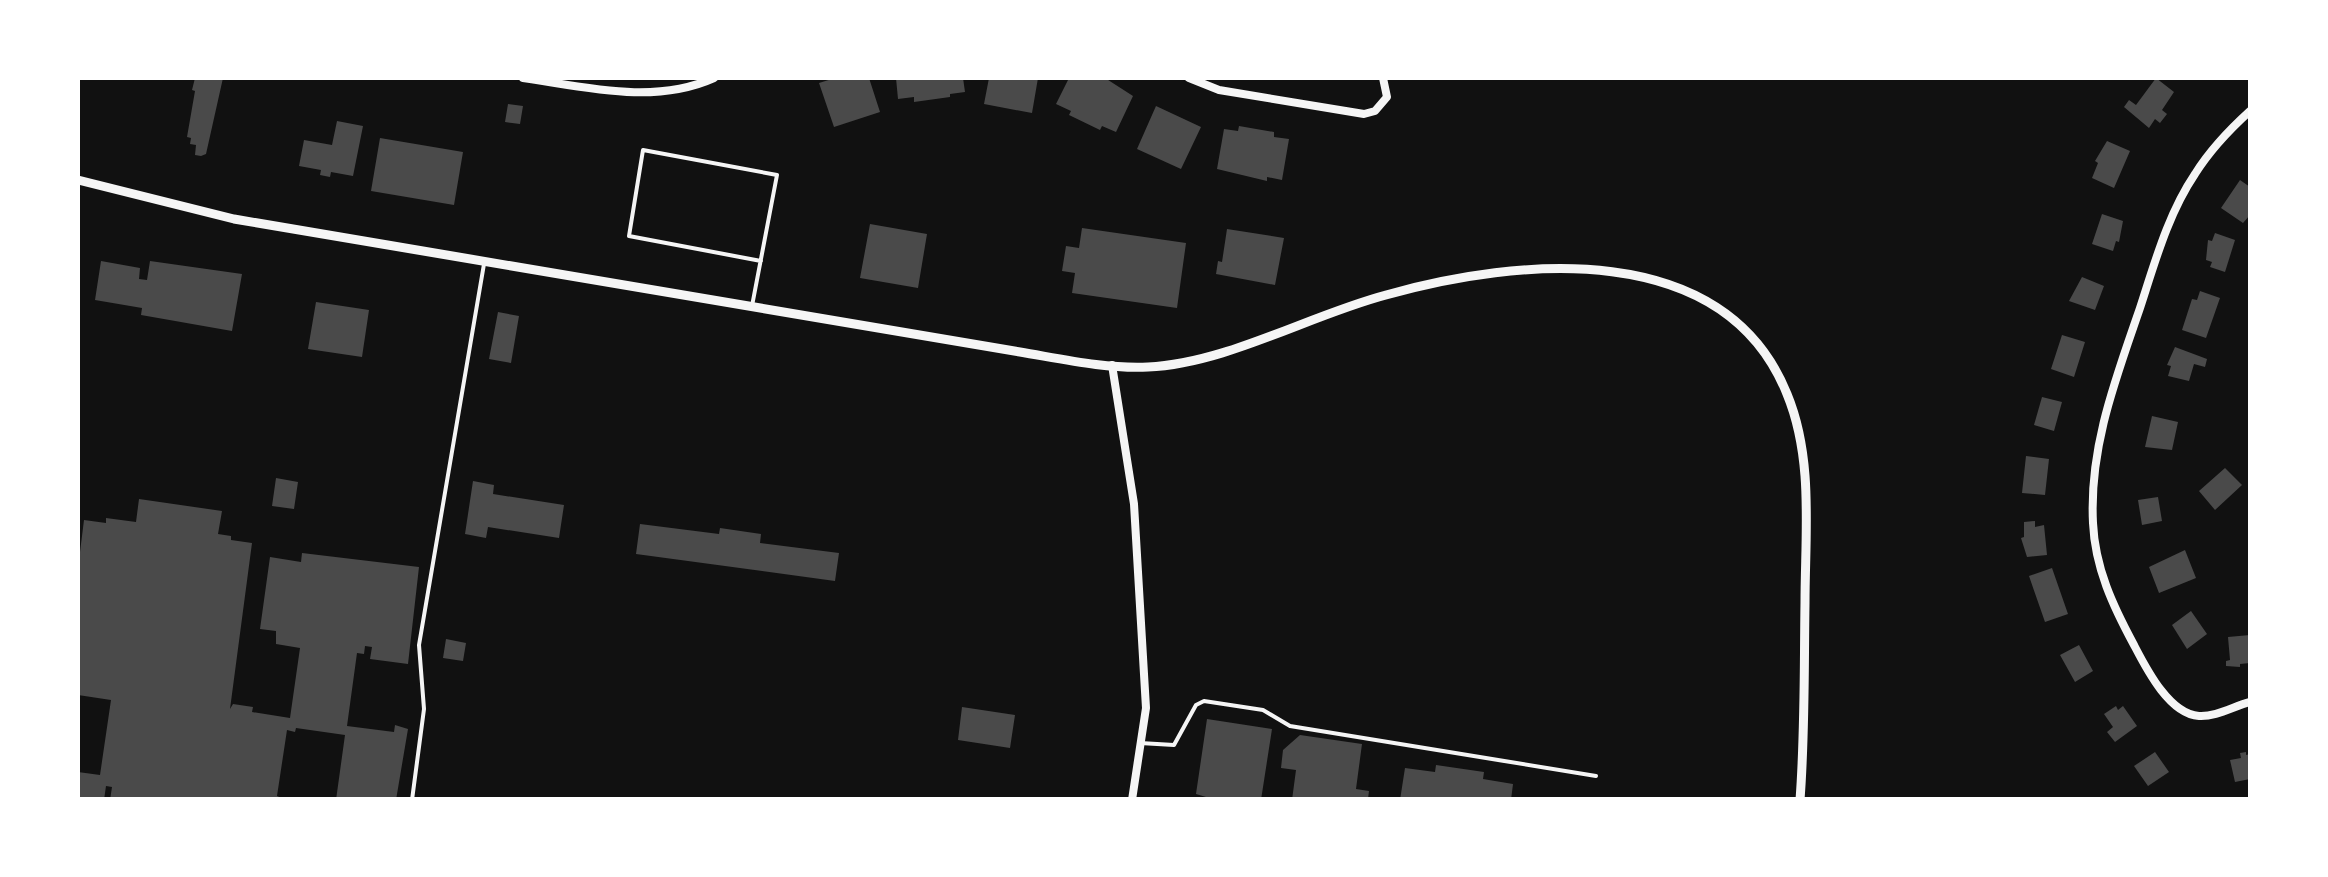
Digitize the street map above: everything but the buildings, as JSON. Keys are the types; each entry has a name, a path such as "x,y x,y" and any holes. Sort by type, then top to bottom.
{"street":[{"path":"523,78 640,92 686,87 714,78"},
{"path":"1189,78 1219,90 1364,114 1375,111 1387,97 1384,78"},
{"path":"2250,112 2213,149 2173,212 2104,419 2093,488 2096,551 2116,612 2161,688 2180,708 2193,714 2209,715 2250,702"},
{"path":"78,180 234,219 1146,368 1178,364 1384,295 1430,284 1528,270 1629,272 1658,280 1714,307 1749,336 1787,392 1803,454 1806,530 1800,800"},
{"path":"1112,365 1134,504 1146,708 1132,800"}],"lane":[{"path":"752,306 761,261 777,175 643,150 629,236 761,261"},
{"path":"412,800 424,709 419,645 484,260"},
{"path":"1140,743 1174,745 1196,705 1204,700 1264,710 1290,726 1596,776"}]}
